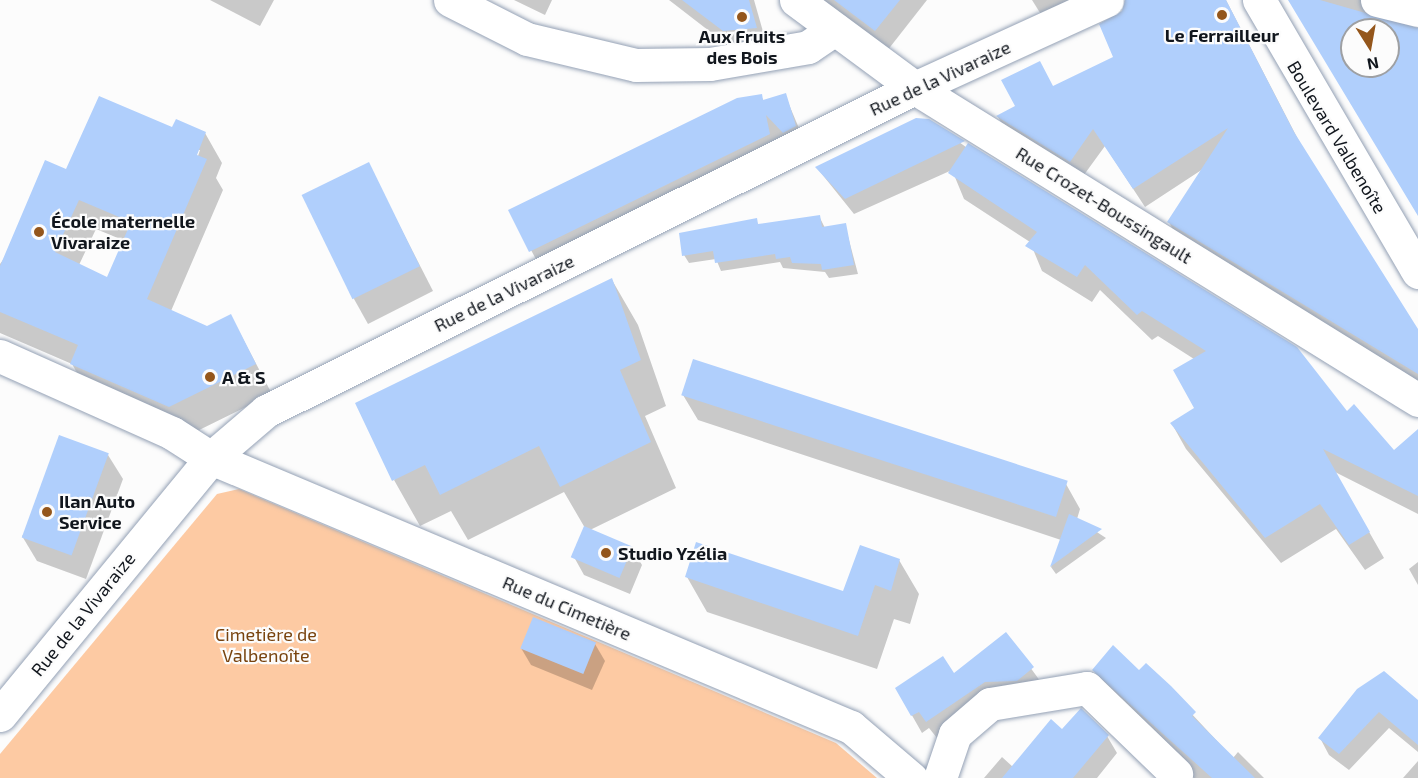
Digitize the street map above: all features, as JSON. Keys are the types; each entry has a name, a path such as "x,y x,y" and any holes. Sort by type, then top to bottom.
{"street":[{"path":"450,0 527,39 636,65 710,64 808,46 835,29"},
{"name":"Rue Crozet-Boussingault","path":"796,0 915,88 1418,400"},
{"name":"Rue de la Vivaraize","path":"0,715 211,458 266,411 915,88 1107,0"},
{"name":"Boulevard Valbenoîte","path":"1259,0 1418,272"},
{"path":"1377,0 1418,10"},
{"name":"Rue du Cimetière","path":"0,356 172,433 211,458 850,727 911,778"},
{"path":"940,778 955,734 990,704 1087,688 1176,774"}],"green space":[{"name":"Cimetière de Valbenoîte","path":"239,489 836,743 877,778 0,778 0,754 217,494"}],"building":[{"path":"682,0 749,0 757,28 723,31"},
{"path":"834,0 900,0 875,31"},
{"path":"1125,0 1226,0 1294,132 1418,329 1418,374 1167,222 1228,128 1133,189 1093,129 1070,162 996,116 1015,106 1001,80 1040,61 1053,86 1113,57 1099,24 1122,11"},
{"path":"1288,0 1320,0 1383,18 1340,18 1340,78 1400,78 1400,23 1418,28 1418,216"},
{"path":"786,93 796,126 783,133 766,115 770,134 529,252 508,210 737,98 762,94 763,100"},
{"path":"99,96 172,127 176,119 206,132 197,155 207,159 147,299 207,326 231,314 256,364 169,407 70,364 78,345 0,312 0,266 45,160 66,169","holes":["79,200 131,222 107,277 55,252"]},
{"path":"916,118 929,119 965,141 845,199 815,167"},
{"path":"968,143 1297,347 1347,411 1354,404 1394,450 1418,429 1418,496 1323,449 1370,532 1349,545 1320,504 1265,538 1170,423 1194,408 1173,370 1206,351 1142,311 1137,315 1085,265 1077,277 1025,246 1037,232 948,173"},
{"path":"369,162 420,266 352,299 302,195"},
{"path":"820,215 822,227 846,223 854,265 822,270 821,264 792,263 790,257 776,259 775,254 715,263 713,251 682,256 679,233 757,218 758,224"},
{"path":"612,278 641,360 620,370 651,442 560,487 539,446 440,495 425,465 392,481 355,403"},
{"path":"693,359 1068,481 1056,517 681,395"},
{"path":"59,435 109,453 72,556 22,537"},
{"path":"1069,514 1102,529 1050,567"},
{"name":"Studio Yzélia","path":"584,526 633,547 620,578 571,557"},
{"path":"696,542 843,591 860,545 900,559 891,591 875,585 858,636 685,577"},
{"path":"533,617 596,642 583,674 520,649"},
{"path":"1006,632 1034,667 1017,681 985,682 926,722 919,712 911,716 895,688 943,656 954,673"},
{"path":"1113,645 1139,670 1146,663 1171,686 1196,712 1192,716 1255,778 1212,778 1092,670"},
{"path":"1384,671 1418,700 1418,745 1379,712 1339,754 1318,738 1357,689"},
{"path":"1081,708 1109,735 1073,778 1002,778 1051,719 1062,729"}],"place":[{"name":"Le Ferrailleur","path":"1222,15"},
{"name":"Aux Fruits des Bois","path":"742,17"},
{"name":"École maternelle Vivaraize","path":"39,232"},
{"name":"A & S","path":"210,377"},
{"name":"Ilan Auto Service","path":"47,512"},
{"name":"Studio Yzélia","path":"606,553"}]}
